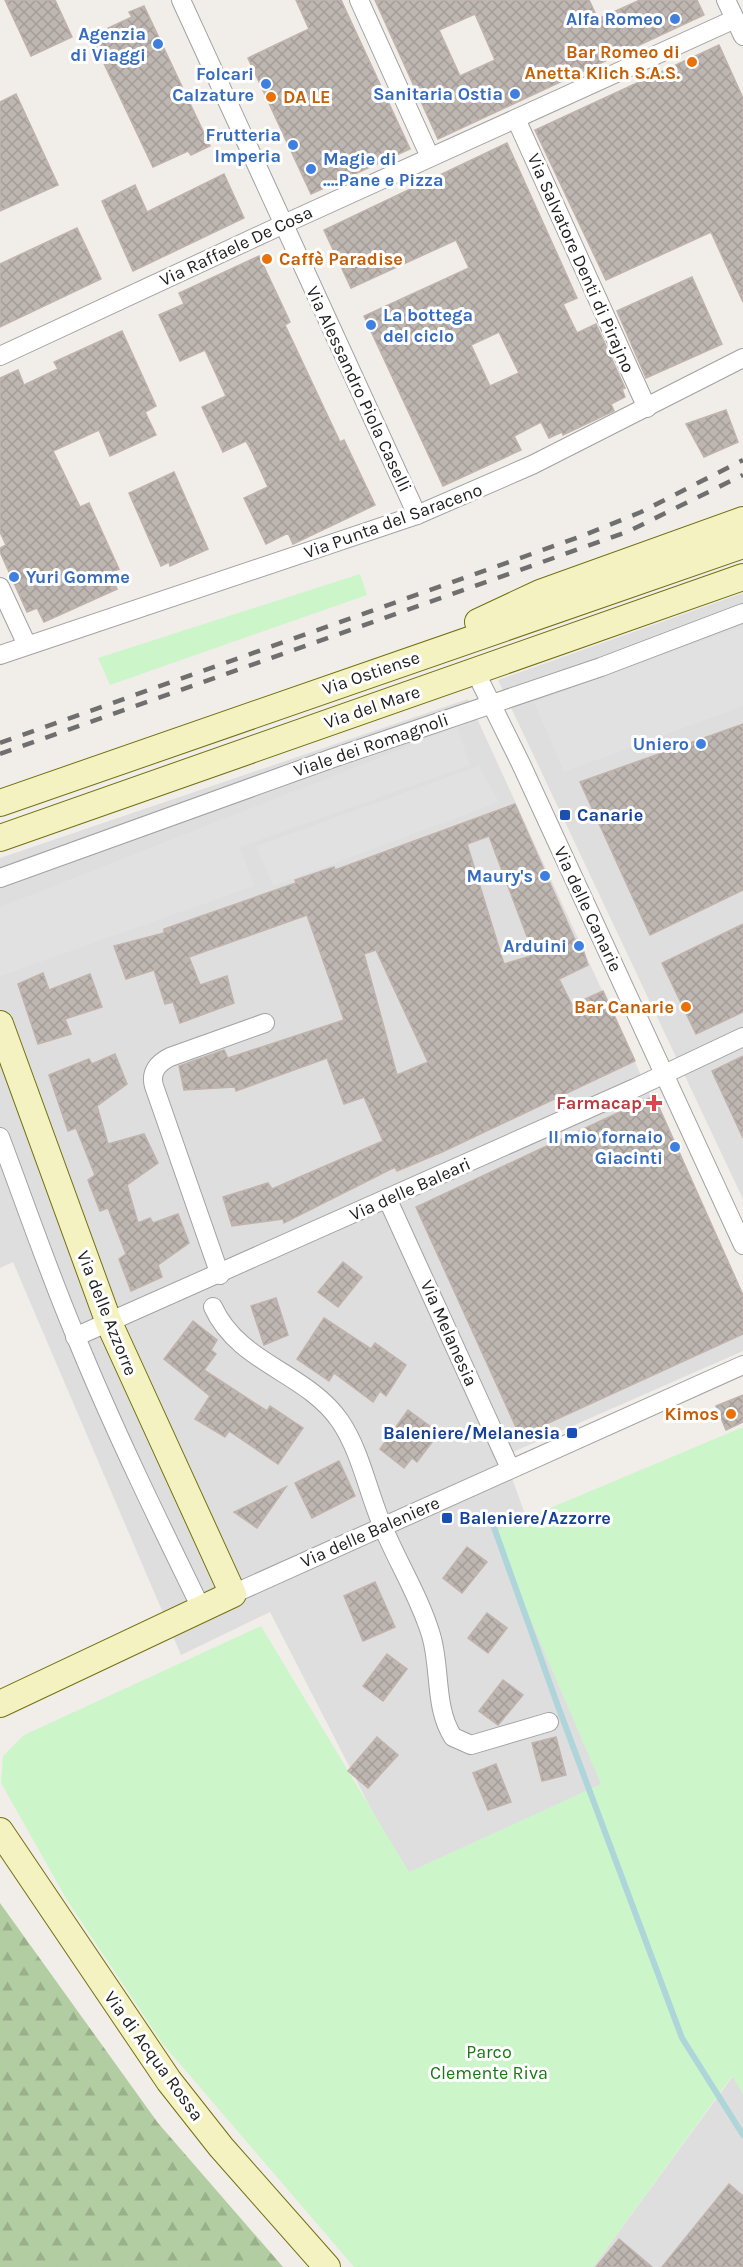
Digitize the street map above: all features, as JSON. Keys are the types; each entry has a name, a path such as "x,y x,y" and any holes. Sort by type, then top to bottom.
{"street":[{"name":"Via Alessandro Piola Caselli","path":"181,0 417,515"},
{"path":"359,0 430,157"},
{"path":"726,0 743,36"},
{"name":"Via Raffaele De Cosa","path":"0,356 735,19"},
{"name":"Via Salvatore Denti di Pirajno","path":"516,119 647,408"},
{"name":"Via Punta del Saraceno","path":"0,655 417,515 523,469 743,358"},
{"path":"432,652 472,626 514,604 743,520"},
{"name":"Via Ostiense","path":"0,803 743,544"},
{"name":"Via del Mare","path":"0,838 743,577"},
{"path":"0,587 27,645"},
{"name":"Viale dei Romagnoli","path":"0,878 333,758 492,705 743,613"},
{"path":"475,671 492,705"},
{"name":"Via delle Canarie","path":"492,705 743,1245"},
{"path":"220,1275 154,1086 153,1074 159,1063 170,1057 265,1023"},
{"name":"Via delle Azzorre","path":"0,1024 109,1323 233,1594"},
{"name":"Via delle Baleari","path":"75,1337 220,1275 665,1075 743,1037"},
{"name":"Via delle Azzorre","path":"0,1137 75,1337 135,1474 202,1610"},
{"name":"Via Melanesia","path":"387,1198 510,1468"},
{"path":"213,1307 220,1322 237,1343 313,1394 340,1421 431,1635 439,1671 444,1719 453,1737 471,1745 549,1722"},
{"name":"Via delle Baleniere","path":"0,1704 233,1594 743,1365"},
{"name":"Via di Acqua Rossa","path":"0,1831 168,2081 221,2147 327,2267"}],"shaded area":[{"path":"743,593 743,1199 498,680"},
{"path":"743,626 743,706 564,772 534,702"},
{"path":"468,699 743,1297 743,1351 504,1456 626,1794 408,1881 270,1612 181,1655 13,1262 0,1268 0,858"},
{"path":"457,727 470,765 240,847 254,886 0,976 0,907"},
{"path":"479,766 499,802 273,886 256,846"},
{"path":"733,2076 743,2094 743,2267 593,2267"}],"green space":[{"path":"360,574 367,595 110,685 98,658"},
{"name":"Parco Clemente Riva","path":"743,1427 743,2094 732,2076 593,2267 354,2267 162,2043 67,1900 1,1783 3,1756 24,1735 261,1626 409,1872 601,1784 493,1532"},
{"path":"0,1903 158,2123 283,2267 0,2267"}],"building":[{"path":"5,0 55,0 72,37 31,56"},
{"path":"296,0 341,0 410,149 311,194 248,58 309,29"},
{"path":"375,0 589,0 598,19 640,0 697,0 704,15 438,139","holes":["475,14 495,60 460,76 439,30"]},
{"path":"144,6 210,146 191,155 188,151 153,167 91,36 132,17 129,12"},
{"path":"719,45 743,98 743,302 711,232 606,280 535,130"},
{"path":"16,94 58,185 0,211 0,102"},
{"path":"507,143 577,298 563,304 577,333 596,324 625,388 622,389 625,397 611,404 614,411 563,435 562,432 549,438 541,422 514,436 521,450 443,486 364,316 469,268 456,240 351,288 324,230","holes":["499,332 519,373 490,386 471,345"]},
{"path":"224,174 244,218 133,271 102,201 135,185 147,212"},
{"path":"77,228 101,279 0,327 0,264"},
{"path":"259,256 290,322 285,325 340,442 344,440 375,505 293,544 288,533 266,544 244,498 268,487 252,452 246,441 223,452 202,407 226,396 205,350 180,361 159,315 184,304 179,293"},
{"path":"692,277 722,344 646,378 617,311"},
{"path":"122,331 156,406 145,412 156,435 110,456 99,430 53,451 80,507 89,503 119,569 110,573 117,589 44,622 37,608 27,612 0,552 0,548 6,545 0,532 0,378 18,370 24,385 58,369 54,362"},
{"path":"726,410 738,442 704,457 686,424"},
{"path":"174,472 208,549 170,566 169,562 161,566 129,493"},
{"path":"743,724 743,890 650,935 580,782"},
{"path":"515,804 576,942 580,940 588,965 559,979 572,1005 603,991 635,1061 442,1152 397,1171 395,1167 284,1223 283,1219 232,1226 223,1197 268,1183 272,1189 383,1141 364,1097 344,1104 327,1058 236,1091 235,1087 184,1090 179,1066 224,1050 228,1058 344,1020 307,915 189,957 200,985 227,976 234,1003 180,1023 173,1002 165,1004 154,970 126,979 114,946 164,933 164,929 296,883 295,880 334,867 335,870","holes":["489,836 534,955 504,964 467,844","376,950 428,1062 397,1075 364,954"]},
{"path":"743,924 743,1012 696,1034 662,963"},
{"path":"43,973 49,990 90,974 102,1007 65,1019 71,1034 38,1044 18,984"},
{"path":"115,1054 127,1084 97,1106 108,1144 144,1134 158,1163 127,1185 138,1223 150,1218 153,1223 178,1214 189,1243 158,1265 162,1277 131,1291 119,1259 126,1254 108,1208 100,1211 88,1180 95,1175 76,1128 68,1131 49,1075 89,1059 92,1064"},
{"path":"743,1056 743,1138 712,1071"},
{"path":"654,1096 743,1295 743,1334 520,1436 416,1207"},
{"path":"343,1262 362,1277 338,1307 318,1292"},
{"path":"276,1298 288,1335 264,1345 251,1306"},
{"path":"324,1318 371,1349 375,1343 406,1365 386,1396 380,1391 373,1402 334,1373 329,1381 297,1359"},
{"path":"193,1321 217,1340 211,1350 216,1354 204,1370 267,1411 270,1406 303,1428 278,1464 229,1431 225,1437 195,1419 210,1396 164,1359"},
{"name":"Kimos","path":"743,1395 743,1422 726,1430 716,1406"},
{"path":"408,1410 439,1433 417,1462 412,1458 404,1468 380,1449"},
{"path":"339,1461 355,1496 312,1518 295,1483"},
{"path":"286,1487 257,1528 234,1512"},
{"path":"467,1547 487,1562 462,1593 443,1578"},
{"path":"375,1582 395,1627 363,1641 344,1596"},
{"path":"487,1613 507,1628 488,1653 468,1638"},
{"path":"387,1654 407,1669 383,1701 363,1686"},
{"path":"503,1680 523,1695 498,1725 479,1711"},
{"path":"377,1737 398,1755 368,1788 348,1771"},
{"path":"556,1737 566,1775 542,1781 532,1743"},
{"path":"496,1764 511,1802 488,1810 473,1773"},
{"path":"729,2184 743,2196 743,2267 662,2267"},
{"path":"619,2239 652,2267 596,2267"}],"waterway":[{"path":"491,1519 559,1709 682,2038 743,2135"}],"railway":[{"path":"0,743 582,536 641,512 743,460"},
{"path":"0,754 627,532 743,475"}],"place":[{"name":"Alfa Romeo","path":"675,19"},
{"name":"Agenzia di Viaggi","path":"158,44"},
{"name":"Bar Romeo di Anetta Klich S.A.S.","path":"692,62"},
{"name":"Folcari Calzature","path":"266,84"},
{"name":"Sanitaria Ostia","path":"515,94"},
{"name":"DA LE","path":"271,97"},
{"name":"Frutteria Imperia","path":"293,145"},
{"name":"Magie di ....Pane e Pizza","path":"311,169"},
{"name":"Caffè Paradise","path":"267,259"},
{"name":"La bottega del ciclo","path":"371,325"},
{"name":"Yuri Gomme","path":"14,577"},
{"name":"Uniero","path":"701,744"},
{"name":"Canarie","path":"565,815"},
{"name":"Maury's","path":"545,876"},
{"name":"Arduini","path":"579,946"},
{"name":"Bar Canarie","path":"686,1007"},
{"name":"Farmacap","path":"654,1103"},
{"name":"Il mio fornaio Giacinti","path":"675,1147"},
{"name":"Kimos","path":"731,1414"},
{"name":"Baleniere/Melanesia","path":"572,1433"},
{"name":"Baleniere/Azzorre","path":"447,1518"}]}
